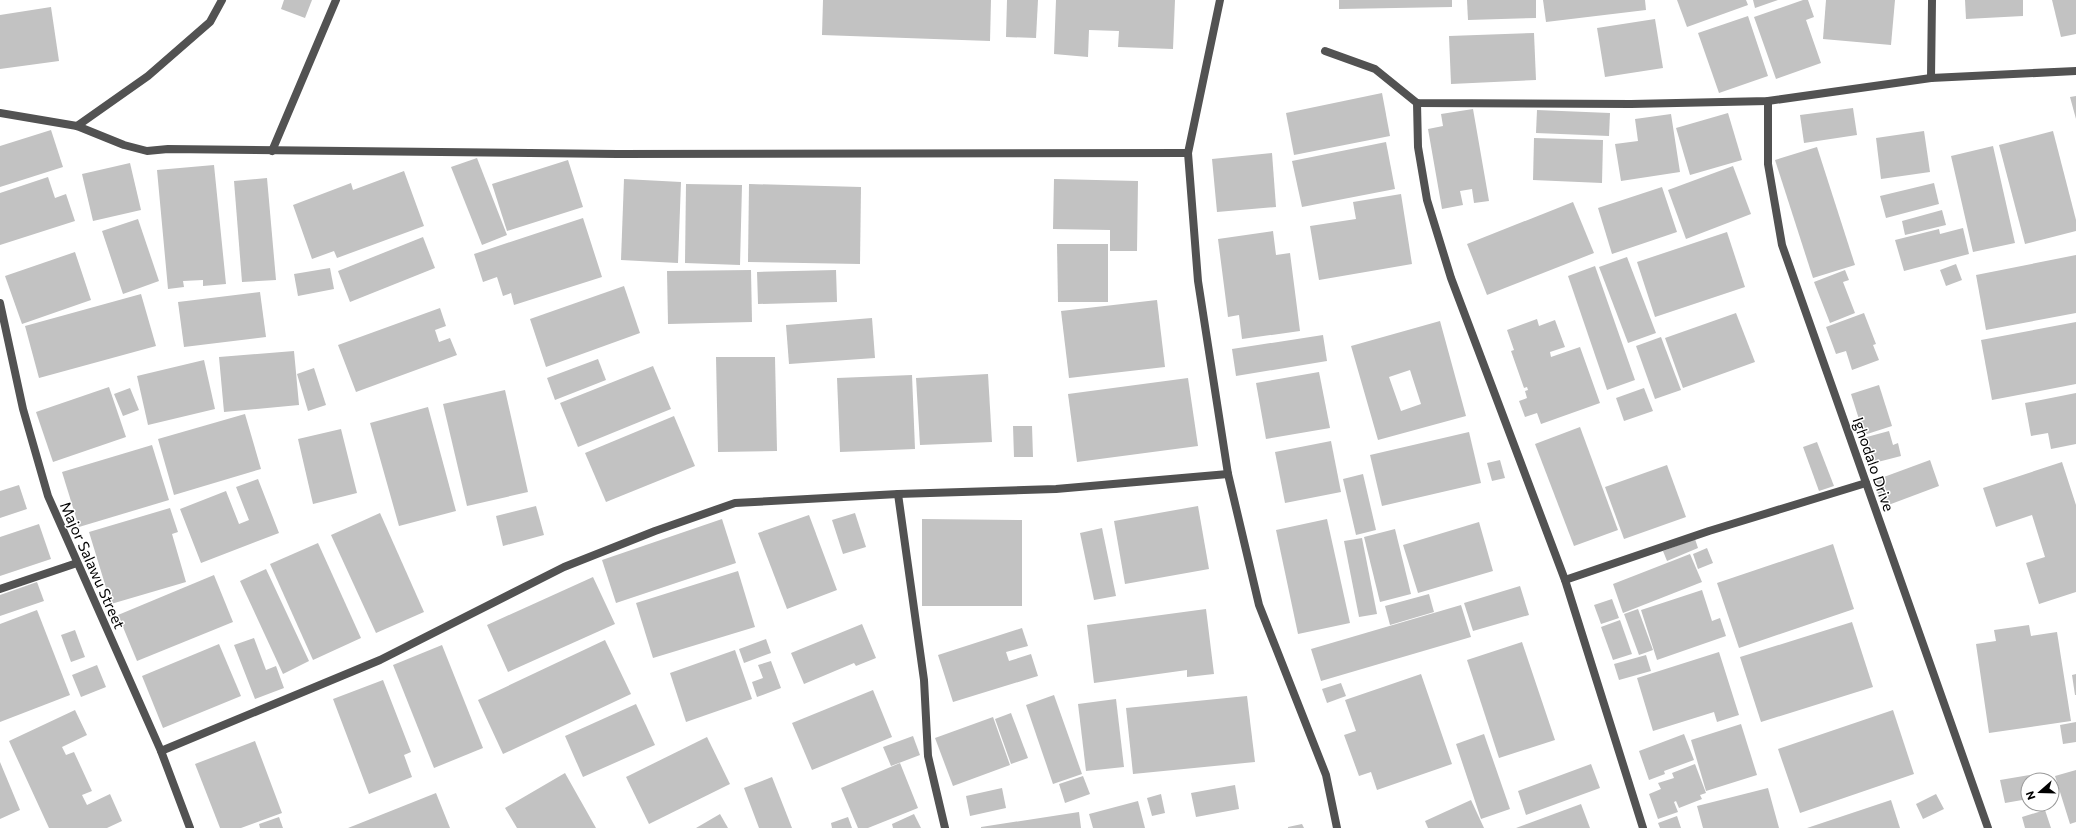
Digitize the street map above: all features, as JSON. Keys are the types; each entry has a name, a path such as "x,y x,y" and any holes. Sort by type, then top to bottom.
{"street":[{"path":"77,126 148,76 210,22 222,0"},
{"path":"272,151 336,0"},
{"path":"1220,0 1188,153 1198,281 1228,474 1258,605 1326,775 1337,828"},
{"path":"1931,78 1932,0"},
{"path":"1325,51 1375,69 1417,103 1631,104 1768,101 1931,78 2076,71"},
{"name":"Ighodalo Drive","path":"1768,101 1768,164 1782,245 1988,828"},
{"path":"1417,103 1418,147 1427,200 1451,278 1565,580 1643,828"},
{"path":"0,113 77,126 124,145 147,151 168,149 862,155 1188,153"},
{"name":"Major Salawu Street","path":"0,303 23,409 48,496 161,752 190,828"},
{"path":"161,752 380,660 564,567 655,531 735,503 898,494 1056,489 1228,474"},
{"path":"1565,580 1709,531 1866,483"},
{"path":"898,494 924,680 928,756 945,828"},
{"path":"0,589 77,563"}],"building":[{"path":"284,0 312,0 305,18 281,9"},
{"path":"823,0 991,0 990,41 822,35"},
{"path":"1007,0 1038,0 1036,38 1006,37"},
{"path":"1056,0 1175,0 1173,49 1118,47 1119,31 1089,30 1088,57 1054,54"},
{"path":"1339,0 1452,0 1452,7 1339,9"},
{"path":"1467,0 1536,0 1536,18 1468,20"},
{"path":"1543,0 1645,0 1646,10 1546,22"},
{"path":"1677,0 1746,0 1748,5 1687,27"},
{"path":"1753,0 1778,0 1755,8"},
{"path":"1803,0 1808,0 1814,17 1806,20 1821,63 1776,79 1754,17"},
{"path":"1826,0 1895,0 1891,45 1823,39"},
{"path":"1965,0 2023,0 2023,16 1966,19"},
{"path":"2052,0 2076,0 2076,34 2061,37"},
{"path":"51,7 59,61 0,69 0,15"},
{"path":"1748,16 1768,76 1719,93 1698,33"},
{"path":"1655,19 1663,68 1605,77 1597,28"},
{"path":"1534,33 1536,80 1451,84 1449,36"},
{"path":"1382,93 1390,136 1294,155 1286,113"},
{"path":"2076,96 2076,119 2070,97"},
{"path":"1853,108 1857,135 1804,143 1800,115"},
{"path":"1473,109 1489,201 1474,203 1472,189 1460,191 1463,205 1442,209 1428,129 1443,126 1441,114"},
{"path":"1537,110 1610,113 1609,136 1536,133"},
{"path":"1728,113 1742,160 1690,175 1676,128"},
{"path":"1671,114 1680,172 1621,181 1615,144 1638,141 1635,119"},
{"path":"51,130 63,167 0,187 0,146"},
{"path":"1924,131 1930,172 1881,179 1876,138"},
{"path":"2053,131 2076,220 2076,231 2025,244 1999,145"},
{"path":"1534,138 1603,140 1602,183 1533,180"},
{"path":"1386,142 1395,189 1302,207 1292,161"},
{"path":"1993,146 2015,243 1973,252 1951,156"},
{"path":"1817,147 1855,265 1813,278 1775,160"},
{"path":"1272,153 1276,207 1217,212 1212,159"},
{"path":"477,158 507,235 482,245 451,167"},
{"path":"568,160 583,207 507,231 492,184"},
{"path":"130,163 141,210 93,221 82,174"},
{"path":"214,165 226,284 203,286 203,280 183,281 184,287 168,289 157,170"},
{"path":"1733,166 1751,214 1686,239 1668,190"},
{"path":"404,171 424,226 337,258 334,251 312,259 293,205 351,183 353,190"},
{"path":"48,177 55,198 66,194 75,221 0,245 0,193"},
{"path":"267,178 276,280 242,282 234,181"},
{"path":"624,179 681,182 678,263 621,260"},
{"path":"1054,179 1138,181 1137,251 1110,251 1110,230 1053,229"},
{"path":"1934,183 1939,204 1886,218 1880,196"},
{"path":"686,184 742,185 740,265 685,263"},
{"path":"749,184 861,187 860,264 748,262"},
{"path":"1662,187 1677,232 1612,254 1598,208"},
{"path":"1401,194 1412,264 1319,280 1310,226 1356,219 1353,202"},
{"path":"1573,202 1594,253 1487,295 1467,244"},
{"path":"1942,210 1946,225 1905,235 1902,221"},
{"path":"583,218 602,277 514,305 511,293 503,296 497,277 483,282 474,254"},
{"path":"138,219 159,281 123,294 102,231"},
{"path":"1963,228 1969,254 1904,271 1895,240 1939,229 1940,234"},
{"path":"1273,231 1276,255 1290,253 1300,331 1242,339 1239,315 1228,317 1218,239"},
{"path":"1727,232 1745,287 1655,317 1637,262"},
{"path":"423,237 435,268 350,302 338,271"},
{"path":"1057,244 1108,244 1108,302 1058,302"},
{"path":"75,252 91,300 22,324 5,276"},
{"path":"2076,255 2076,313 1986,330 1976,275"},
{"path":"1627,257 1656,333 1628,343 1599,267"},
{"path":"1956,264 1962,280 1946,286 1940,270"},
{"path":"1595,266 1635,380 1607,390 1568,276"},
{"path":"330,268 334,289 298,296 294,274"},
{"path":"751,270 752,322 668,324 667,271"},
{"path":"836,270 837,302 758,304 757,272"},
{"path":"1845,270 1849,280 1843,282 1855,313 1830,323 1814,282"},
{"path":"624,286 640,333 546,367 530,319"},
{"path":"260,292 266,337 184,347 178,302"},
{"path":"141,294 156,346 39,378 25,326"},
{"path":"1157,300 1165,367 1069,378 1061,311"},
{"path":"440,308 446,326 435,330 439,342 450,338 457,355 356,392 338,345"},
{"path":"1736,313 1755,362 1683,388 1665,338"},
{"path":"1864,313 1876,344 1873,345 1879,360 1852,370 1846,351 1836,354 1826,327"},
{"path":"872,318 875,358 789,364 786,325"},
{"path":"1537,319 1539,326 1555,320 1565,347 1550,352 1551,357 1580,347 1600,403 1541,424 1537,413 1525,417 1519,401 1527,398 1525,391 1528,390 1527,387 1524,388 1511,351 1514,350 1507,330"},
{"path":"1440,321 1466,416 1378,440 1351,346","holes":["1410,370 1421,404 1401,411 1389,377"]},
{"path":"2076,322 2076,384 1992,400 1981,340"},
{"path":"1323,335 1327,361 1236,376 1232,349"},
{"path":"1661,337 1681,390 1655,399 1636,346"},
{"path":"294,351 299,405 224,412 219,357"},
{"path":"716,357 775,357 777,451 718,452"},
{"path":"598,359 606,380 555,400 547,378"},
{"path":"204,360 215,409 148,425 137,376"},
{"path":"653,366 671,409 578,447 560,403"},
{"path":"314,368 326,405 308,411 297,374"},
{"path":"1319,372 1330,428 1266,439 1256,383"},
{"path":"988,374 992,442 920,445 916,378"},
{"path":"912,375 915,449 840,452 837,378"},
{"path":"1188,378 1198,446 1077,462 1068,394"},
{"path":"1879,385 1892,426 1864,435 1851,394"},
{"path":"109,387 126,437 53,462 36,412"},
{"path":"130,388 139,410 123,416 114,394"},
{"path":"1644,388 1653,411 1624,421 1616,398"},
{"path":"505,390 528,492 467,506 443,404"},
{"path":"2076,393 2076,444 2051,449 2048,433 2031,436 2025,403"},
{"path":"428,407 456,511 399,526 370,423"},
{"path":"245,414 261,469 174,495 158,439"},
{"path":"674,416 695,466 606,502 585,453"},
{"path":"1013,426 1032,426 1033,457 1014,457"},
{"path":"1580,427 1618,530 1574,546 1535,444"},
{"path":"341,429 357,493 313,504 298,439"},
{"path":"1889,431 1893,445 1898,443 1901,456 1870,464 1863,438"},
{"path":"1469,432 1481,483 1382,506 1370,455"},
{"path":"1331,441 1341,492 1285,503 1275,452"},
{"path":"1817,442 1834,486 1819,491 1803,447"},
{"path":"152,445 169,500 79,527 62,472"},
{"path":"1500,460 1505,478 1492,481 1487,463"},
{"path":"1930,460 1939,486 1883,507 1873,481"},
{"path":"2062,462 2076,505 2076,592 2039,604 2026,563 2045,557 2032,515 1996,527 1983,488"},
{"path":"1667,465 1686,517 1624,539 1605,487"},
{"path":"1363,474 1376,530 1356,535 1343,479"},
{"path":"258,479 279,533 201,563 180,509 226,491 239,524 249,520 236,487"},
{"path":"19,485 27,509 0,518 0,491"},
{"path":"536,506 544,535 503,546 496,516"},
{"path":"1198,506 1209,569 1125,584 1114,521"},
{"path":"170,508 178,532 172,534 186,582 111,604 89,532"},
{"path":"380,513 424,612 376,633 331,535"},
{"path":"855,513 866,547 843,554 832,520"},
{"path":"809,515 837,590 787,609 758,533"},
{"path":"722,519 736,563 616,603 602,560"},
{"path":"922,519 1022,520 1022,606 922,606"},
{"path":"1327,519 1350,623 1298,634 1276,530"},
{"path":"1479,522 1493,571 1418,593 1403,545"},
{"path":"39,524 51,559 0,576 0,537"},
{"path":"1102,528 1116,596 1094,600 1080,533"},
{"path":"1395,529 1411,594 1380,602 1364,537"},
{"path":"1362,538 1377,614 1359,617 1344,541"},
{"path":"1695,539 1698,548 1667,561 1663,551"},
{"path":"318,543 361,638 313,660 270,564"},
{"path":"1833,544 1854,609 1739,648 1717,583"},
{"path":"1707,548 1713,563 1698,569 1693,554"},
{"path":"1690,554 1702,582 1623,613 1613,584"},
{"path":"266,569 309,661 283,674 240,581"},
{"path":"738,571 755,627 653,658 636,603"},
{"path":"214,575 233,622 137,661 118,615"},
{"path":"593,577 615,624 508,672 487,625"},
{"path":"37,582 44,601 0,616 0,595"},
{"path":"1520,586 1529,615 1473,631 1464,603"},
{"path":"1702,590 1712,621 1720,618 1726,636 1657,660 1641,610"},
{"path":"1429,594 1434,612 1390,625 1385,606"},
{"path":"1612,599 1619,618 1601,624 1594,605"},
{"path":"1461,605 1471,637 1321,681 1311,649"},
{"path":"1206,609 1214,674 1187,677 1187,670 1094,683 1087,625"},
{"path":"1638,609 1653,650 1639,655 1624,614"},
{"path":"37,610 70,695 0,722 0,624"},
{"path":"1620,620 1632,654 1613,660 1601,627"},
{"path":"1852,622 1873,687 1761,722 1740,657"},
{"path":"862,624 876,658 856,666 854,663 804,684 791,653"},
{"path":"2029,625 2031,636 2057,632 2071,721 1989,733 1976,644 1996,641 1994,630"},
{"path":"1022,628 1028,646 1006,652 1009,661 1031,654 1038,676 953,702 938,655"},
{"path":"75,630 85,657 71,662 61,635"},
{"path":"254,638 266,670 276,666 284,688 255,699 234,645"},
{"path":"766,639 771,653 744,663 739,649"},
{"path":"605,640 631,694 503,754 478,700"},
{"path":"1522,642 1555,740 1499,758 1467,660"},
{"path":"219,644 241,696 163,728 142,676"},
{"path":"442,645 483,748 434,768 393,665"},
{"path":"735,650 752,699 686,722 670,673"},
{"path":"1719,652 1739,715 1717,722 1714,712 1653,731 1637,678"},
{"path":"1646,655 1651,671 1619,680 1614,664"},
{"path":"771,661 781,688 757,697 752,682 763,678 758,665"},
{"path":"97,665 106,687 81,697 72,675"},
{"path":"1421,674 1452,764 1377,790 1371,772 1359,776 1344,735 1356,731 1345,700"},
{"path":"2076,674 2076,695 2075,695 2072,675"},
{"path":"383,680 411,752 404,755 412,777 369,794 333,699"},
{"path":"1341,683 1346,696 1327,703 1322,689"},
{"path":"873,690 892,737 812,770 792,723"},
{"path":"1054,695 1082,774 1053,784 1026,705"},
{"path":"1247,696 1255,762 1133,774 1126,708"},
{"path":"1116,699 1124,767 1086,771 1078,704"},
{"path":"636,704 655,745 583,777 565,736"},
{"path":"75,710 87,735 62,747 66,755 74,752 92,791 82,795 87,805 110,794 122,821 107,828 49,828 9,741"},
{"path":"1893,710 1914,774 1800,813 1778,749"},
{"path":"1011,713 1028,758 1011,764 995,719"},
{"path":"993,717 1010,765 953,786 935,738"},
{"path":"2076,722 2076,742 2063,744 2060,725"},
{"path":"1741,724 1757,775 1706,791 1691,740"},
{"path":"1484,734 1510,809 1481,819 1456,744"},
{"path":"1684,734 1694,760 1664,771 1665,774 1649,780 1639,751"},
{"path":"913,736 920,755 891,766 883,747"},
{"path":"707,737 730,784 649,824 626,777"},
{"path":"255,741 282,813 241,828 220,828 195,764"},
{"path":"0,762 20,810 0,819"},
{"path":"900,763 918,808 868,828 858,828 841,788"},
{"path":"1591,764 1600,788 1526,815 1518,791"},
{"path":"1695,764 1706,793 1700,795 1702,799 1679,808 1676,801 1674,802 1678,812 1658,819 1649,794 1661,789 1658,783 1674,778 1672,773"},
{"path":"2076,770 2076,822 2070,824 2060,792 2060,775"},
{"path":"565,773 596,828 517,828 505,808"},
{"path":"1083,776 1090,794 1065,803 1059,784"},
{"path":"772,777 792,828 759,828 744,788"},
{"path":"2020,777 2020,800 2005,803 2000,780"},
{"path":"1235,785 1239,809 1196,817 1191,793"},
{"path":"1002,788 1006,808 970,816 966,796"},
{"path":"1768,788 1779,828 1703,828 1697,806"},
{"path":"436,793 450,828 348,828"},
{"path":"1161,794 1165,813 1152,816 1147,798"},
{"path":"1936,794 1944,809 1923,819 1916,804"},
{"path":"1471,800 1484,828 1428,828 1425,821"},
{"path":"1891,800 1900,828 1807,828"},
{"path":"1138,801 1145,828 1093,828 1089,814"},
{"path":"1581,804 1590,828 1516,828"},
{"path":"1079,812 1081,828 981,828 981,827"},
{"path":"2038,812 2046,812 2051,828 2025,828 2022,817"},
{"path":"720,814 728,828 696,828"},
{"path":"914,814 921,828 893,828 892,824"},
{"path":"1677,816 1681,828 1660,828 1658,823"},
{"path":"279,817 283,828 260,828 259,824"},
{"path":"848,817 852,828 832,828 831,823"},
{"path":"1302,824 1304,828 1288,828 1288,827"}]}
